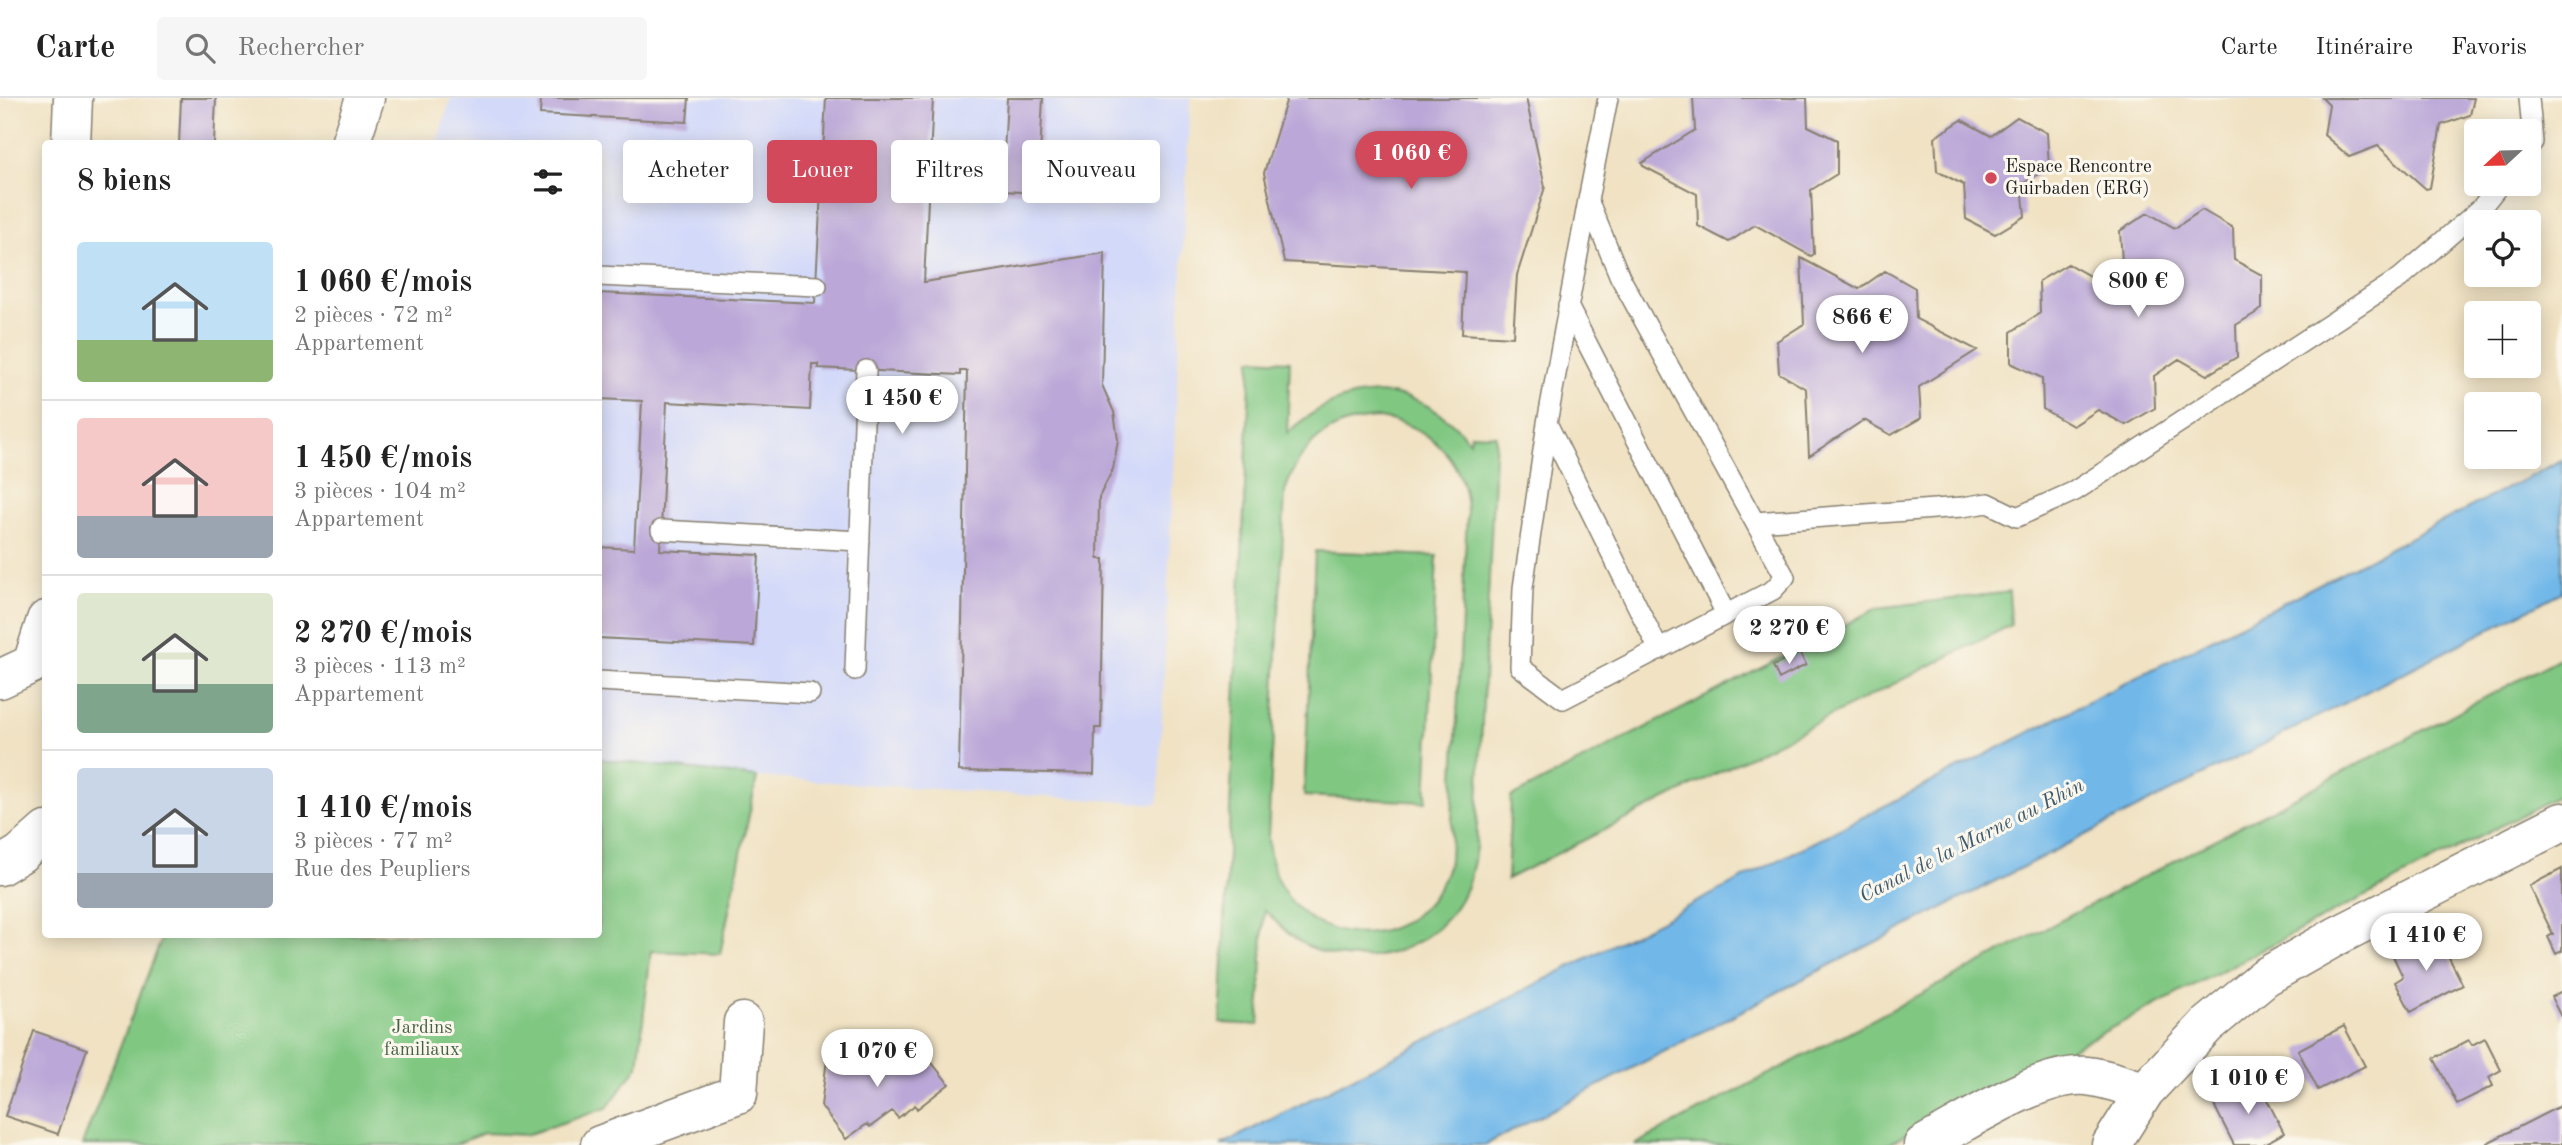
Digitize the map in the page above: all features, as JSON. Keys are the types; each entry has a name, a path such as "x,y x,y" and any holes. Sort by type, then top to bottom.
{"street":[{"path":"71,140 73,98"},
{"path":"351,140 365,98"},
{"path":"0,679 32,664 42,633"},
{"path":"2110,1145 2145,1091 2207,1025 2265,977 2337,936 2562,822"},
{"path":"0,866 20,854 42,835"},
{"path":"600,1145 738,1094 743,1022"},
{"path":"1923,1145 2029,1089 2058,1079 2085,1076 2106,1079 2145,1091"}],"lane":[{"path":"1588,200 1620,276 1785,577 1773,590 1563,699 1520,667 1523,587 1547,423 1568,306 1588,200 1608,98"},
{"path":"2529,98 2531,119"},
{"path":"1755,522 1988,503 2017,517 2052,502 2075,491 2400,278 2480,209 2490,196"},
{"path":"602,276 817,286"},
{"path":"1568,306 1726,614"},
{"path":"855,670 866,370"},
{"path":"1547,423 1659,650"},
{"path":"661,530 860,541"},
{"path":"602,681 810,693"}],"shaded area":[{"path":"451,98 1190,98 1158,804 757,777 602,759 602,140 437,140"}],"green space":[{"path":"1251,359 1290,361 1287,433 1310,415 1333,403 1357,395 1381,393 1404,397 1427,406 1449,421 1470,442 1471,434 1496,435 1476,847 1467,887 1447,918 1430,934 1390,954 1344,957 1321,952 1295,939 1264,910 1259,1025 1220,1023","holes":["1379,418 1398,422 1430,438 1442,449 1461,478 1465,496 1467,515 1450,860 1434,895 1410,919 1381,931 1350,933 1320,924 1294,905 1276,876 1268,837 1285,492 1299,460 1308,448 1331,430 1361,420"]},
{"path":"1315,551 1437,556 1426,802 1304,796"},
{"path":"2009,592 2011,625 1507,879 1511,797 1877,608"},
{"path":"2562,657 2562,794 1886,1145 1634,1145"},
{"name":"Jardins familiaux","path":"602,759 757,777 720,954 651,951 638,1066 607,1108 526,1135 484,1133 454,1145 82,1145 162,938 602,938"}],"water":[{"name":"Canal de la Marne au Rhin","path":"2562,460 2562,592 1801,980 1485,1145 1221,1145"}],"building":[{"path":"181,98 216,98 214,140 179,140"},
{"path":"541,98 689,98 687,122 540,114"},
{"path":"826,98 933,98 931,140 891,140 891,203 928,203 924,282 1105,253 1102,385 1114,412 1118,440 1113,469 1099,497 1098,559 1104,559 1101,728 1095,728 1094,774 959,771 967,371 960,371 960,375 818,368 818,364 812,364 810,410 667,402 660,550 759,555 754,646 602,638 602,547 634,549 642,401 602,399 602,293 815,303 820,203 877,203 877,140 824,140"},
{"path":"1007,98 1043,98 1041,140 1022,140 1022,192 1008,191 1008,140 1005,140"},
{"path":"1287,98 1526,98 1545,187 1517,275 1513,337 1462,334 1465,272 1284,262 1264,173"},
{"path":"1693,98 1807,98 1808,126 1837,140 1837,174 1811,190 1814,254 1811,256 1755,225 1729,242 1698,226 1697,194 1643,166 1642,163 1695,130"},
{"path":"2322,98 2474,98 2470,115 2441,125 2430,188 2426,189 2378,146 2349,157 2324,135 2329,105"},
{"name":"Espace Rencontre Guirbaden (ERG)","path":"2017,117 2047,133 2049,168 2022,184 2025,216 1995,234 1966,219 1964,185 1937,171 1935,137 1962,120 1991,136"},
{"path":"2202,210 2233,228 2234,260 2262,275 2262,309 2236,325 2237,357 2207,375 2179,359 2154,376 2155,408 2126,425 2098,410 2073,426 2043,409 2042,378 2011,363 2011,332 2040,313 2039,281 2068,264 2095,279 2122,262 2120,231 2148,213 2175,228"},
{"path":"1801,258 1859,289 1885,271 1915,288 1916,319 1977,350 1919,387 1921,418 1891,435 1864,420 1809,456 1806,389 1779,373 1777,341 1804,324"},
{"path":"1800,653 1806,665 1779,679 1773,666"},
{"path":"2562,869 2562,951 2556,954 2548,937 2553,934 2529,886"},
{"path":"2437,934 2463,985 2411,1012 2395,982 2403,977 2393,956"},
{"path":"2562,991 2562,1019 2551,997"},
{"path":"2344,1026 2365,1066 2318,1090 2298,1050"},
{"path":"34,1031 87,1049 58,1134 5,1116"},
{"path":"2485,1038 2501,1070 2489,1077 2493,1086 2457,1104 2434,1058 2469,1040 2472,1045"},
{"path":"865,1051 928,1058 949,1084 917,1109 915,1105 898,1118 892,1111 870,1127 867,1124 846,1139 821,1106 827,1059 864,1063"},
{"path":"2256,1078 2284,1133 2262,1145 2234,1145 2212,1101"},
{"path":"2562,1105 2562,1145 2488,1145 2487,1143"}],"place":[{"name":"Espace Rencontre Guirbaden (ERG)","path":"1991,178"}]}
